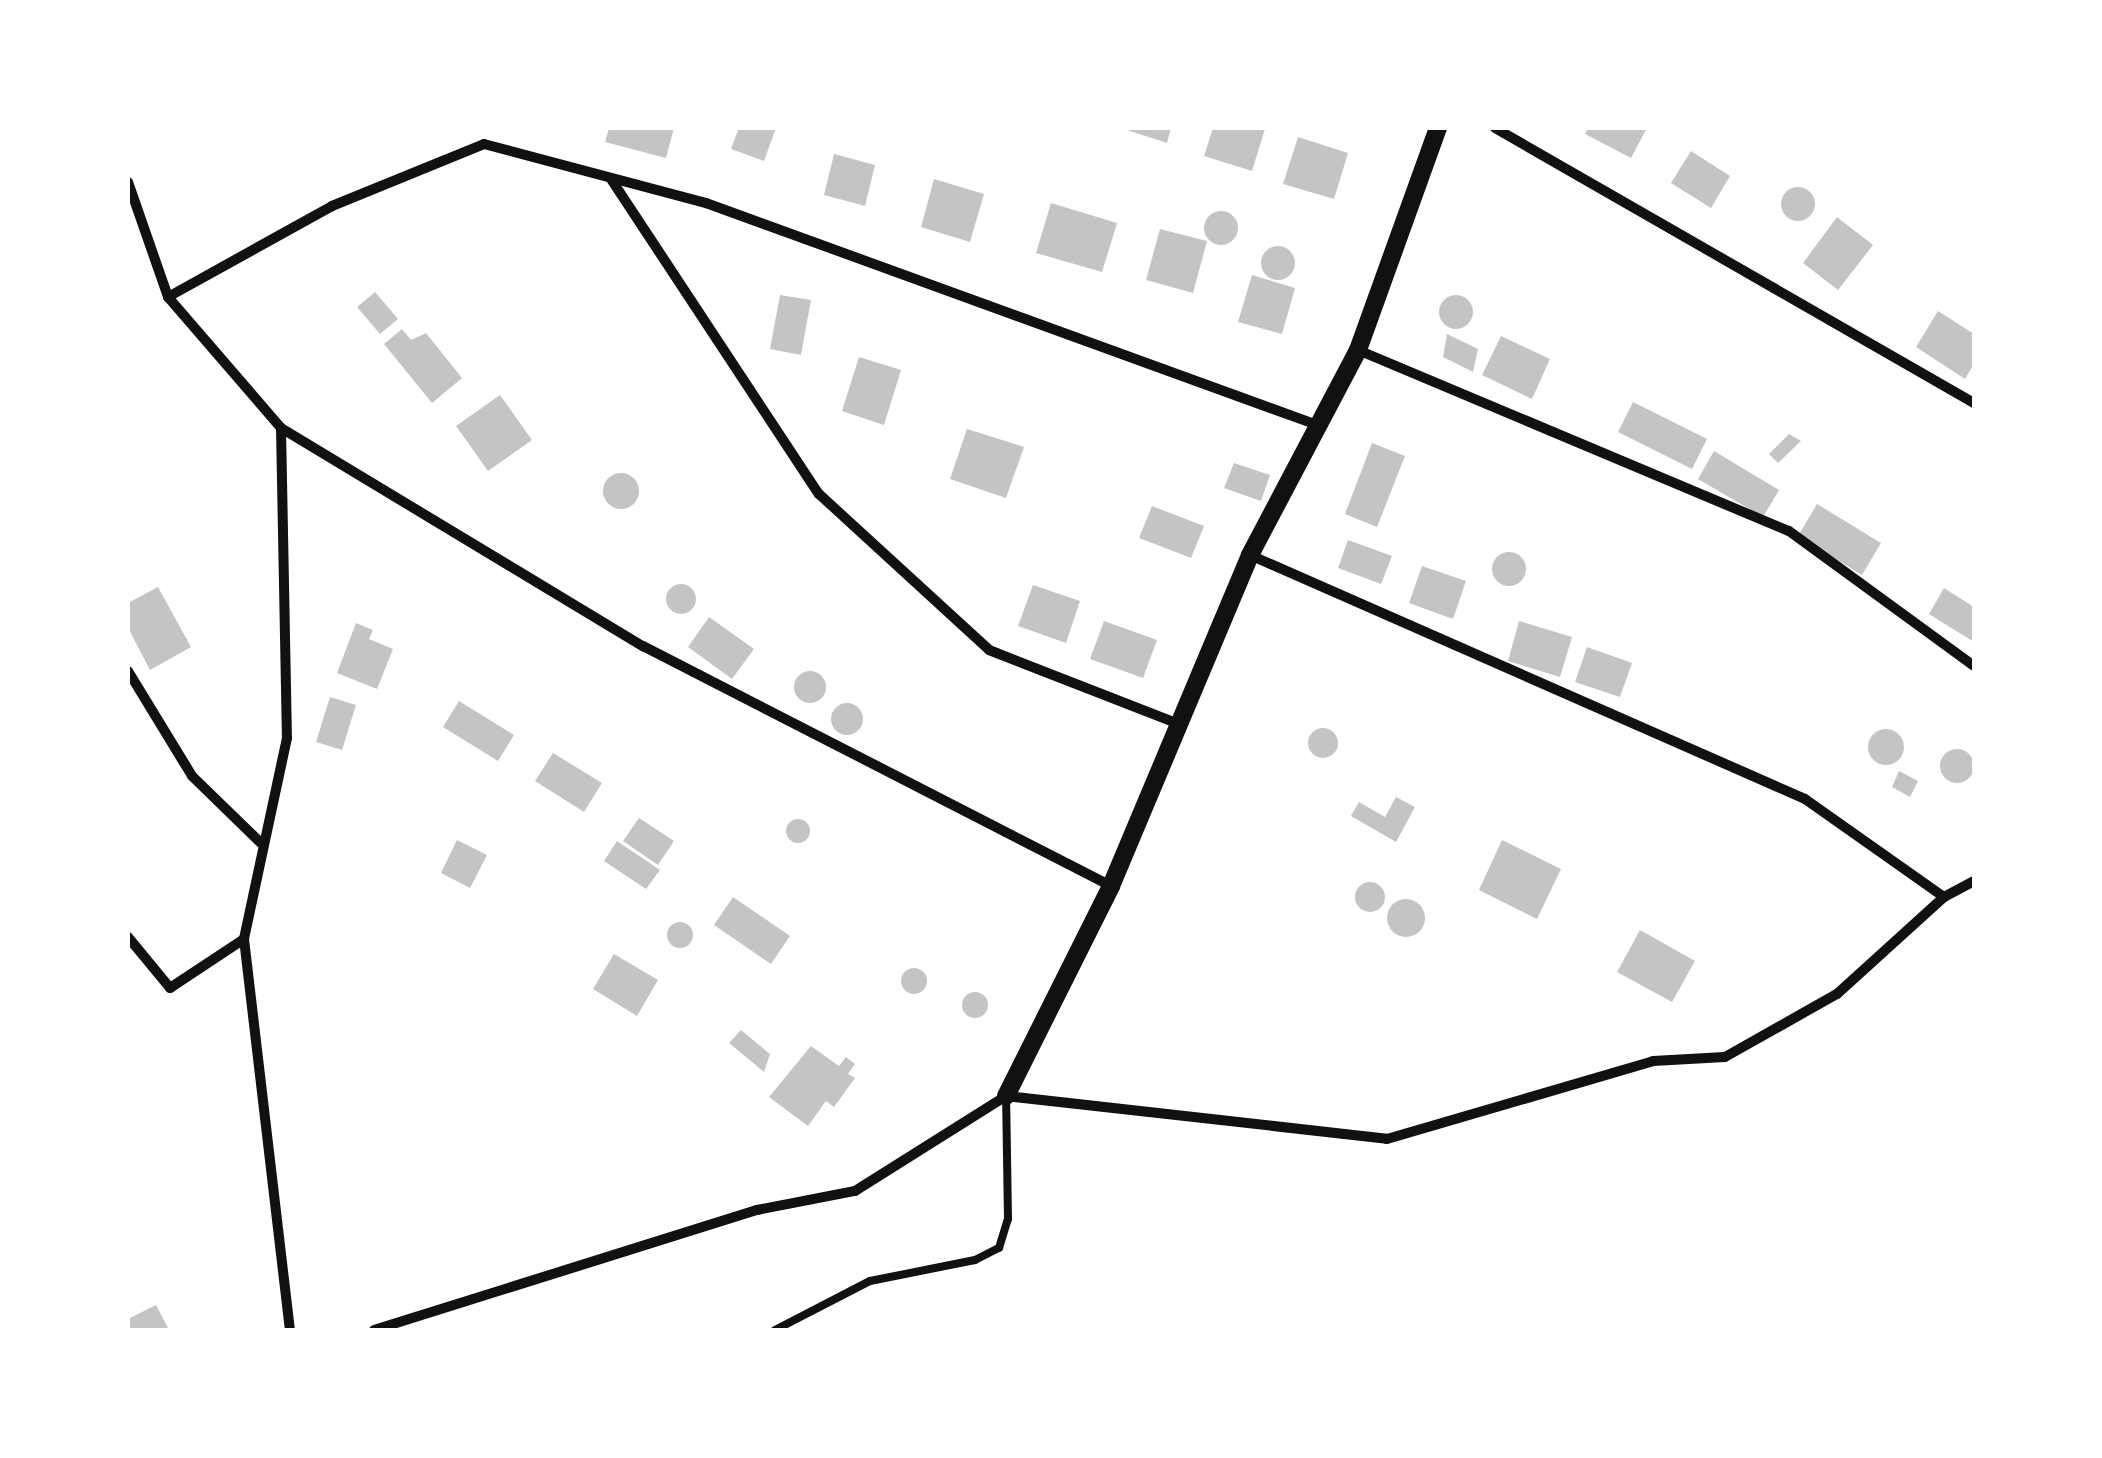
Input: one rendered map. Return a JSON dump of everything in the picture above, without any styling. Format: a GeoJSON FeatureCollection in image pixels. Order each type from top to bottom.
{"type":"FeatureCollection","features":[{"type":"Feature","properties":{"kind":"street"},"geometry":{"type":"LineString","coordinates":[[374,1330],[757,1210],[854,1192],[1006,1096],[1110,886],[1250,556],[1358,350],[1438,128]]}},
{"type":"Feature","properties":{"kind":"street"},"geometry":{"type":"LineString","coordinates":[[1494,128],[1974,403]]}},
{"type":"Feature","properties":{"kind":"street"},"geometry":{"type":"LineString","coordinates":[[168,297],[332,206],[484,144],[706,203],[1320,426]]}},
{"type":"Feature","properties":{"kind":"street"},"geometry":{"type":"LineString","coordinates":[[610,178],[819,494],[989,650],[1178,724]]}},
{"type":"Feature","properties":{"kind":"street"},"geometry":{"type":"LineString","coordinates":[[128,182],[168,297],[282,428],[643,646],[1110,886]]}},
{"type":"Feature","properties":{"kind":"street"},"geometry":{"type":"LineString","coordinates":[[1358,350],[1789,531],[1974,666]]}},
{"type":"Feature","properties":{"kind":"street"},"geometry":{"type":"LineString","coordinates":[[282,428],[287,738],[261,843],[244,938],[290,1330]]}},
{"type":"Feature","properties":{"kind":"street"},"geometry":{"type":"LineString","coordinates":[[1250,556],[1805,799],[1944,897]]}},
{"type":"Feature","properties":{"kind":"street"},"geometry":{"type":"LineString","coordinates":[[128,671],[192,776],[261,843]]}},
{"type":"Feature","properties":{"kind":"street"},"geometry":{"type":"LineString","coordinates":[[1006,1096],[1387,1139],[1653,1061],[1725,1058],[1837,994],[1944,897],[1974,880]]}},
{"type":"Feature","properties":{"kind":"street"},"geometry":{"type":"LineString","coordinates":[[128,937],[170,988],[244,938]]}},
{"type":"Feature","properties":{"kind":"lane"},"geometry":{"type":"LineString","coordinates":[[775,1330],[870,1281],[975,1260],[999,1248],[1008,1219],[1006,1096]]}},
{"type":"Feature","properties":{"kind":"building"},"geometry":{"type":"Polygon","coordinates":[[[609,128],[674,128],[666,158],[605,142],[609,128]]]}},
{"type":"Feature","properties":{"kind":"building"},"geometry":{"type":"Polygon","coordinates":[[[739,128],[776,128],[764,161],[731,149],[739,128]]]}},
{"type":"Feature","properties":{"kind":"building"},"geometry":{"type":"Polygon","coordinates":[[[1121,128],[1171,128],[1167,143],[1121,128]]]}},
{"type":"Feature","properties":{"kind":"building"},"geometry":{"type":"Polygon","coordinates":[[[1213,128],[1265,129],[1252,171],[1204,156],[1213,128]]]}},
{"type":"Feature","properties":{"kind":"building"},"geometry":{"type":"Polygon","coordinates":[[[1588,128],[1647,128],[1631,158],[1585,134],[1588,128]]]}},
{"type":"Feature","properties":{"kind":"building"},"geometry":{"type":"Polygon","coordinates":[[[1298,137],[1348,153],[1334,199],[1283,184],[1298,137]]]}},
{"type":"Feature","properties":{"kind":"building"},"geometry":{"type":"Polygon","coordinates":[[[1691,151],[1730,176],[1711,208],[1671,183],[1691,151]]]}},
{"type":"Feature","properties":{"kind":"building"},"geometry":{"type":"Polygon","coordinates":[[[834,154],[875,165],[865,206],[824,195],[834,154]]]}},
{"type":"Feature","properties":{"kind":"building"},"geometry":{"type":"Polygon","coordinates":[[[934,179],[984,194],[970,242],[921,227],[934,179]]]}},
{"type":"Feature","properties":{"kind":"building"},"geometry":{"type":"Polygon","coordinates":[[[1798,187],[1810,192],[1815,204],[1810,216],[1798,221],[1786,216],[1781,204],[1786,192],[1798,187]]]}},
{"type":"Feature","properties":{"kind":"building"},"geometry":{"type":"Polygon","coordinates":[[[1051,203],[1117,223],[1102,272],[1036,253],[1051,203]]]}},
{"type":"Feature","properties":{"kind":"building"},"geometry":{"type":"Polygon","coordinates":[[[1221,211],[1233,216],[1238,228],[1233,240],[1221,245],[1209,240],[1204,228],[1209,216],[1221,211]]]}},
{"type":"Feature","properties":{"kind":"building"},"geometry":{"type":"Polygon","coordinates":[[[1837,217],[1873,245],[1838,290],[1803,263],[1837,217]]]}},
{"type":"Feature","properties":{"kind":"building"},"geometry":{"type":"Polygon","coordinates":[[[1160,229],[1207,241],[1193,293],[1146,280],[1160,229]]]}},
{"type":"Feature","properties":{"kind":"building"},"geometry":{"type":"Polygon","coordinates":[[[1278,246],[1290,251],[1295,263],[1290,275],[1278,280],[1266,275],[1261,263],[1266,251],[1278,246]]]}},
{"type":"Feature","properties":{"kind":"building"},"geometry":{"type":"Polygon","coordinates":[[[1252,275],[1295,288],[1282,334],[1238,322],[1252,275]]]}},
{"type":"Feature","properties":{"kind":"building"},"geometry":{"type":"Polygon","coordinates":[[[375,292],[398,319],[380,334],[357,307],[375,292]]]}},
{"type":"Feature","properties":{"kind":"building"},"geometry":{"type":"Polygon","coordinates":[[[780,295],[811,300],[801,355],[770,349],[780,295]]]}},
{"type":"Feature","properties":{"kind":"building"},"geometry":{"type":"Polygon","coordinates":[[[1456,295],[1468,300],[1473,312],[1468,324],[1456,329],[1444,324],[1439,312],[1444,300],[1456,295]]]}},
{"type":"Feature","properties":{"kind":"building"},"geometry":{"type":"Polygon","coordinates":[[[1938,311],[1974,334],[1974,364],[1965,379],[1916,347],[1938,311]]]}},
{"type":"Feature","properties":{"kind":"building"},"geometry":{"type":"Polygon","coordinates":[[[402,329],[411,340],[426,333],[462,378],[432,403],[384,344],[402,329]]]}},
{"type":"Feature","properties":{"kind":"building"},"geometry":{"type":"Polygon","coordinates":[[[1447,334],[1478,349],[1473,372],[1443,357],[1447,334]]]}},
{"type":"Feature","properties":{"kind":"building"},"geometry":{"type":"Polygon","coordinates":[[[1501,336],[1550,359],[1532,399],[1482,375],[1501,336]]]}},
{"type":"Feature","properties":{"kind":"building"},"geometry":{"type":"Polygon","coordinates":[[[859,357],[901,370],[884,425],[842,411],[859,357]]]}},
{"type":"Feature","properties":{"kind":"building"},"geometry":{"type":"Polygon","coordinates":[[[500,395],[532,440],[488,471],[456,426],[500,395]]]}},
{"type":"Feature","properties":{"kind":"building"},"geometry":{"type":"Polygon","coordinates":[[[1633,402],[1707,439],[1692,469],[1618,432],[1633,402]]]}},
{"type":"Feature","properties":{"kind":"building"},"geometry":{"type":"Polygon","coordinates":[[[967,429],[1024,447],[1006,498],[950,479],[967,429]]]}},
{"type":"Feature","properties":{"kind":"building"},"geometry":{"type":"Polygon","coordinates":[[[1789,434],[1801,441],[1778,463],[1769,454],[1789,434]]]}},
{"type":"Feature","properties":{"kind":"building"},"geometry":{"type":"Polygon","coordinates":[[[1372,443],[1405,456],[1377,527],[1345,514],[1372,443]]]}},
{"type":"Feature","properties":{"kind":"building"},"geometry":{"type":"Polygon","coordinates":[[[1714,451],[1779,490],[1763,517],[1698,479],[1714,451]]]}},
{"type":"Feature","properties":{"kind":"building"},"geometry":{"type":"Polygon","coordinates":[[[1234,463],[1270,475],[1261,501],[1224,488],[1234,463]]]}},
{"type":"Feature","properties":{"kind":"building"},"geometry":{"type":"Polygon","coordinates":[[[621,473],[634,478],[639,491],[634,504],[621,509],[608,504],[603,491],[608,478],[621,473]]]}},
{"type":"Feature","properties":{"kind":"building"},"geometry":{"type":"Polygon","coordinates":[[[1817,504],[1881,543],[1862,575],[1798,536],[1817,504]]]}},
{"type":"Feature","properties":{"kind":"building"},"geometry":{"type":"Polygon","coordinates":[[[1152,506],[1204,526],[1191,558],[1139,538],[1152,506]]]}},
{"type":"Feature","properties":{"kind":"building"},"geometry":{"type":"Polygon","coordinates":[[[1348,540],[1392,556],[1381,584],[1338,568],[1348,540]]]}},
{"type":"Feature","properties":{"kind":"building"},"geometry":{"type":"Polygon","coordinates":[[[1509,552],[1521,557],[1526,569],[1521,581],[1509,586],[1497,581],[1492,569],[1497,557],[1509,552]]]}},
{"type":"Feature","properties":{"kind":"building"},"geometry":{"type":"Polygon","coordinates":[[[1422,566],[1466,581],[1453,619],[1409,603],[1422,566]]]}},
{"type":"Feature","properties":{"kind":"building"},"geometry":{"type":"Polygon","coordinates":[[[681,584],[692,588],[696,599],[692,610],[681,614],[670,610],[666,599],[670,588],[681,584]]]}},
{"type":"Feature","properties":{"kind":"building"},"geometry":{"type":"Polygon","coordinates":[[[1033,585],[1080,601],[1066,643],[1018,626],[1033,585]]]}},
{"type":"Feature","properties":{"kind":"building"},"geometry":{"type":"Polygon","coordinates":[[[158,587],[191,647],[150,670],[128,628],[128,603],[158,587]]]}},
{"type":"Feature","properties":{"kind":"building"},"geometry":{"type":"Polygon","coordinates":[[[1944,588],[1974,607],[1974,642],[1929,614],[1944,588]]]}},
{"type":"Feature","properties":{"kind":"building"},"geometry":{"type":"Polygon","coordinates":[[[709,617],[754,649],[732,679],[688,647],[709,617]]]}},
{"type":"Feature","properties":{"kind":"building"},"geometry":{"type":"Polygon","coordinates":[[[1104,621],[1157,640],[1143,678],[1090,659],[1104,621]]]}},
{"type":"Feature","properties":{"kind":"building"},"geometry":{"type":"Polygon","coordinates":[[[1519,621],[1572,637],[1560,677],[1508,661],[1519,621]]]}},
{"type":"Feature","properties":{"kind":"building"},"geometry":{"type":"Polygon","coordinates":[[[356,623],[373,630],[369,639],[393,649],[377,689],[337,673],[356,623]]]}},
{"type":"Feature","properties":{"kind":"building"},"geometry":{"type":"Polygon","coordinates":[[[1587,647],[1632,663],[1620,697],[1575,682],[1587,647]]]}},
{"type":"Feature","properties":{"kind":"building"},"geometry":{"type":"Polygon","coordinates":[[[810,671],[821,676],[826,687],[821,698],[810,703],[799,698],[794,687],[799,676],[810,671]]]}},
{"type":"Feature","properties":{"kind":"building"},"geometry":{"type":"Polygon","coordinates":[[[330,697],[356,705],[342,750],[316,742],[330,697]]]}},
{"type":"Feature","properties":{"kind":"building"},"geometry":{"type":"Polygon","coordinates":[[[459,701],[514,735],[498,761],[443,727],[459,701]]]}},
{"type":"Feature","properties":{"kind":"building"},"geometry":{"type":"Polygon","coordinates":[[[847,703],[859,707],[863,719],[859,731],[847,735],[835,731],[831,719],[835,707],[847,703]]]}},
{"type":"Feature","properties":{"kind":"building"},"geometry":{"type":"Polygon","coordinates":[[[1323,728],[1334,732],[1338,743],[1334,754],[1323,758],[1312,754],[1308,743],[1312,732],[1323,728]]]}},
{"type":"Feature","properties":{"kind":"building"},"geometry":{"type":"Polygon","coordinates":[[[1886,729],[1898,735],[1904,747],[1898,759],[1886,765],[1874,759],[1868,747],[1874,735],[1886,729]]]}},
{"type":"Feature","properties":{"kind":"building"},"geometry":{"type":"Polygon","coordinates":[[[1957,749],[1969,754],[1974,766],[1969,778],[1957,783],[1945,778],[1940,766],[1945,754],[1957,749]]]}},
{"type":"Feature","properties":{"kind":"building"},"geometry":{"type":"Polygon","coordinates":[[[553,753],[602,783],[584,812],[535,781],[553,753]]]}},
{"type":"Feature","properties":{"kind":"building"},"geometry":{"type":"Polygon","coordinates":[[[1899,771],[1918,781],[1910,797],[1892,787],[1899,771]]]}},
{"type":"Feature","properties":{"kind":"building"},"geometry":{"type":"Polygon","coordinates":[[[1396,797],[1415,807],[1396,842],[1351,816],[1359,802],[1385,817],[1396,797]]]}},
{"type":"Feature","properties":{"kind":"building"},"geometry":{"type":"Polygon","coordinates":[[[639,818],[674,841],[658,865],[623,841],[639,818]]]}},
{"type":"Feature","properties":{"kind":"building"},"geometry":{"type":"Polygon","coordinates":[[[798,819],[807,822],[807,840],[798,843],[789,840],[786,831],[789,822],[798,819]]]}},
{"type":"Feature","properties":{"kind":"building"},"geometry":{"type":"Polygon","coordinates":[[[457,840],[487,855],[470,888],[441,873],[457,840]]]}},
{"type":"Feature","properties":{"kind":"building"},"geometry":{"type":"Polygon","coordinates":[[[1502,840],[1561,869],[1537,919],[1479,890],[1502,840]]]}},
{"type":"Feature","properties":{"kind":"building"},"geometry":{"type":"Polygon","coordinates":[[[617,841],[660,870],[646,889],[604,861],[617,841]]]}},
{"type":"Feature","properties":{"kind":"building"},"geometry":{"type":"Polygon","coordinates":[[[1370,882],[1381,886],[1385,897],[1381,908],[1370,912],[1359,908],[1355,897],[1359,886],[1370,882]]]}},
{"type":"Feature","properties":{"kind":"building"},"geometry":{"type":"Polygon","coordinates":[[[733,897],[790,936],[771,964],[714,925],[733,897]]]}},
{"type":"Feature","properties":{"kind":"building"},"geometry":{"type":"Polygon","coordinates":[[[1406,899],[1419,905],[1425,918],[1419,931],[1406,937],[1393,931],[1387,918],[1393,905],[1406,899]]]}},
{"type":"Feature","properties":{"kind":"building"},"geometry":{"type":"Polygon","coordinates":[[[680,922],[689,926],[693,935],[689,944],[680,948],[671,944],[667,935],[671,926],[680,922]]]}},
{"type":"Feature","properties":{"kind":"building"},"geometry":{"type":"Polygon","coordinates":[[[1640,930],[1695,961],[1672,1002],[1617,972],[1640,930]]]}},
{"type":"Feature","properties":{"kind":"building"},"geometry":{"type":"Polygon","coordinates":[[[614,954],[658,980],[637,1016],[593,989],[614,954]]]}},
{"type":"Feature","properties":{"kind":"building"},"geometry":{"type":"Polygon","coordinates":[[[914,968],[923,972],[927,981],[923,990],[914,994],[905,990],[901,981],[905,972],[914,968]]]}},
{"type":"Feature","properties":{"kind":"building"},"geometry":{"type":"Polygon","coordinates":[[[975,992],[984,996],[988,1005],[984,1014],[975,1018],[966,1014],[962,1005],[966,996],[975,992]]]}},
{"type":"Feature","properties":{"kind":"building"},"geometry":{"type":"Polygon","coordinates":[[[741,1030],[770,1054],[764,1072],[729,1043],[741,1030]]]}},
{"type":"Feature","properties":{"kind":"building"},"geometry":{"type":"Polygon","coordinates":[[[811,1046],[839,1066],[846,1057],[855,1064],[848,1074],[855,1078],[834,1107],[826,1101],[808,1126],[769,1097],[811,1046]]]}},
{"type":"Feature","properties":{"kind":"building"},"geometry":{"type":"Polygon","coordinates":[[[156,1305],[169,1330],[128,1330],[128,1319],[156,1305]]]}}]}
